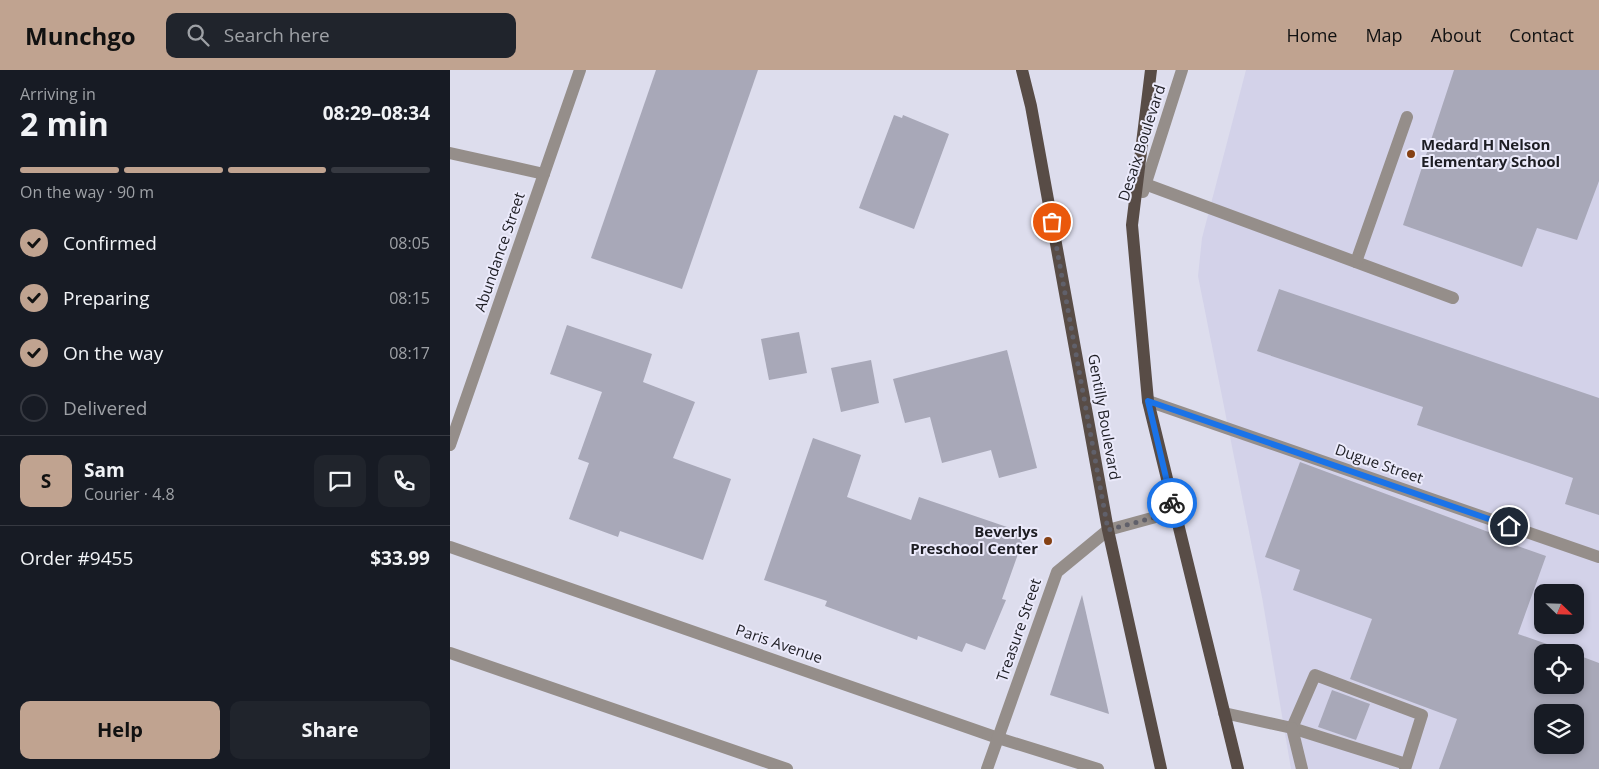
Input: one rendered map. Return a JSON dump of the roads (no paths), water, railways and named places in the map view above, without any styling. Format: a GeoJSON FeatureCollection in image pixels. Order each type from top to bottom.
{"type":"FeatureCollection","features":[{"type":"Feature","properties":{"kind":"main road","name":"Gentilly Boulevard"},"geometry":{"type":"LineString","coordinates":[[1022,70],[1031,106],[1108,530],[1161,769]]}},
{"type":"Feature","properties":{"kind":"main road"},"geometry":{"type":"LineString","coordinates":[[1152,70],[1132,225],[1148,401],[1238,769]]}},
{"type":"Feature","properties":{"kind":"street","name":"Abundance Street"},"geometry":{"type":"LineString","coordinates":[[450,445],[580,70]]}},
{"type":"Feature","properties":{"kind":"street","name":"Desaix Boulevard"},"geometry":{"type":"LineString","coordinates":[[1132,225],[1182,70]]}},
{"type":"Feature","properties":{"kind":"street"},"geometry":{"type":"LineString","coordinates":[[1356,262],[1407,117]]}},
{"type":"Feature","properties":{"kind":"street"},"geometry":{"type":"LineString","coordinates":[[450,154],[544,174]]}},
{"type":"Feature","properties":{"kind":"street"},"geometry":{"type":"LineString","coordinates":[[1145,184],[1453,298]]}},
{"type":"Feature","properties":{"kind":"street","name":"Dugue Street"},"geometry":{"type":"LineString","coordinates":[[1148,401],[1599,556]]}},
{"type":"Feature","properties":{"kind":"street","name":"Treasure Street"},"geometry":{"type":"LineString","coordinates":[[987,769],[1056,572],[1108,530],[1174,512]]}},
{"type":"Feature","properties":{"kind":"street","name":"Paris Avenue"},"geometry":{"type":"LineString","coordinates":[[450,547],[998,738],[1098,769]]}},
{"type":"Feature","properties":{"kind":"street"},"geometry":{"type":"LineString","coordinates":[[450,653],[787,769]]}},
{"type":"Feature","properties":{"kind":"street"},"geometry":{"type":"LineString","coordinates":[[1224,714],[1292,728],[1405,767],[1422,715],[1315,675],[1292,728],[1302,769]]}},
{"type":"Feature","properties":{"kind":"place","name":"Medard H Nelson Elementary School"},"geometry":{"type":"Point","coordinates":[1411,154]}},
{"type":"Feature","properties":{"kind":"place","name":"Beverlys Preschool Center"},"geometry":{"type":"Point","coordinates":[1048,541]}}]}
